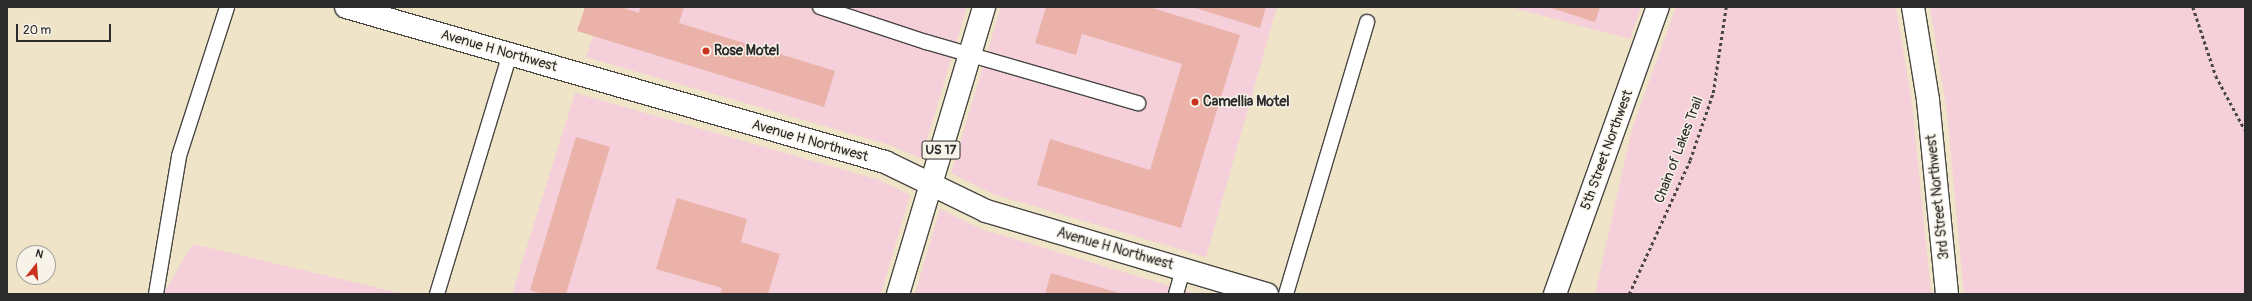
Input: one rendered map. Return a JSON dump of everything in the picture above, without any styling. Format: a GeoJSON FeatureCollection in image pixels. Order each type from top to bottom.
{"type":"FeatureCollection","features":[{"type":"Feature","properties":{"kind":"main road","name":"Avenue H Northwest"},"geometry":{"type":"LineString","coordinates":[[346,7],[885,162],[986,211],[1183,269],[1240,290],[1267,294]]}},
{"type":"Feature","properties":{"kind":"main road","name":"US 17"},"geometry":{"type":"LineString","coordinates":[[898,294],[984,7]]}},
{"type":"Feature","properties":{"kind":"main road","name":"5th Street Northwest"},"geometry":{"type":"LineString","coordinates":[[1555,294],[1658,7]]}},
{"type":"Feature","properties":{"kind":"main road","name":"3rd Street Northwest"},"geometry":{"type":"LineString","coordinates":[[1913,7],[1928,100],[1948,294]]}},
{"type":"Feature","properties":{"kind":"lane"},"geometry":{"type":"LineString","coordinates":[[156,294],[179,156],[227,7]]}},
{"type":"Feature","properties":{"kind":"lane"},"geometry":{"type":"LineString","coordinates":[[820,7],[926,42],[1138,103]]}},
{"type":"Feature","properties":{"kind":"lane"},"geometry":{"type":"LineString","coordinates":[[1286,294],[1367,22]]}},
{"type":"Feature","properties":{"kind":"lane"},"geometry":{"type":"LineString","coordinates":[[437,294],[510,54]]}},
{"type":"Feature","properties":{"kind":"lane"},"geometry":{"type":"LineString","coordinates":[[1176,294],[1183,269]]}},
{"type":"Feature","properties":{"kind":"path","name":"Chain of Lakes Trail"},"geometry":{"type":"LineString","coordinates":[[1629,294],[1690,160],[1713,93],[1726,7]]}},
{"type":"Feature","properties":{"kind":"path"},"geometry":{"type":"LineString","coordinates":[[2193,7],[2216,76],[2245,130]]}},
{"type":"Feature","properties":{"kind":"shaded area"},"geometry":{"type":"Polygon","coordinates":[[[602,7],[967,7],[921,159],[890,145],[586,57],[602,7]]]}},
{"type":"Feature","properties":{"kind":"shaded area"},"geometry":{"type":"Polygon","coordinates":[[[1001,7],[1277,7],[1206,257],[993,194],[951,173],[1001,7]]]}},
{"type":"Feature","properties":{"kind":"shaded area"},"geometry":{"type":"Polygon","coordinates":[[[1510,7],[1641,7],[1630,39],[1510,7]]]}},
{"type":"Feature","properties":{"kind":"shaded area"},"geometry":{"type":"Polygon","coordinates":[[[1676,7],[1896,7],[1912,104],[1931,294],[1595,294],[1632,129],[1676,7]]]}},
{"type":"Feature","properties":{"kind":"shaded area"},"geometry":{"type":"Polygon","coordinates":[[[1930,7],[2245,7],[2245,294],[1964,294],[1947,113],[1930,7]]]}},
{"type":"Feature","properties":{"kind":"shaded area"},"geometry":{"type":"Polygon","coordinates":[[[575,93],[879,180],[910,195],[881,294],[512,294],[575,93]]]}},
{"type":"Feature","properties":{"kind":"shaded area"},"geometry":{"type":"Polygon","coordinates":[[[940,209],[981,229],[1196,294],[915,294],[940,209]]]}},
{"type":"Feature","properties":{"kind":"shaded area"},"geometry":{"type":"Polygon","coordinates":[[[193,244],[404,294],[163,294],[193,244]]]}},
{"type":"Feature","properties":{"kind":"building","name":"Rose Motel"},"geometry":{"type":"Polygon","coordinates":[[[585,7],[621,7],[639,13],[640,7],[684,7],[679,23],[835,71],[824,107],[577,31],[585,7]]]}},
{"type":"Feature","properties":{"kind":"building","name":"Camellia Motel"},"geometry":{"type":"Polygon","coordinates":[[[1046,7],[1149,7],[1240,35],[1181,228],[1037,185],[1050,139],[1150,170],[1182,64],[1082,34],[1076,55],[1035,43],[1046,7]]]}},
{"type":"Feature","properties":{"kind":"building"},"geometry":{"type":"Polygon","coordinates":[[[1192,7],[1266,7],[1260,28],[1192,7]]]}},
{"type":"Feature","properties":{"kind":"building"},"geometry":{"type":"Polygon","coordinates":[[[1548,7],[1600,7],[1595,22],[1548,7]]]}},
{"type":"Feature","properties":{"kind":"building"},"geometry":{"type":"Polygon","coordinates":[[[576,137],[610,147],[566,294],[542,294],[530,290],[576,137]]]}},
{"type":"Feature","properties":{"kind":"building"},"geometry":{"type":"Polygon","coordinates":[[[677,198],[747,219],[741,242],[780,254],[768,294],[720,294],[722,288],[656,269],[677,198]]]}},
{"type":"Feature","properties":{"kind":"building"},"geometry":{"type":"Polygon","coordinates":[[[1051,273],[1119,293],[1119,294],[1045,294],[1051,273]]]}},
{"type":"Feature","properties":{"kind":"place","name":"Rose Motel"},"geometry":{"type":"Point","coordinates":[706,51]}},
{"type":"Feature","properties":{"kind":"place","name":"Camellia Motel"},"geometry":{"type":"Point","coordinates":[1195,102]}}]}
